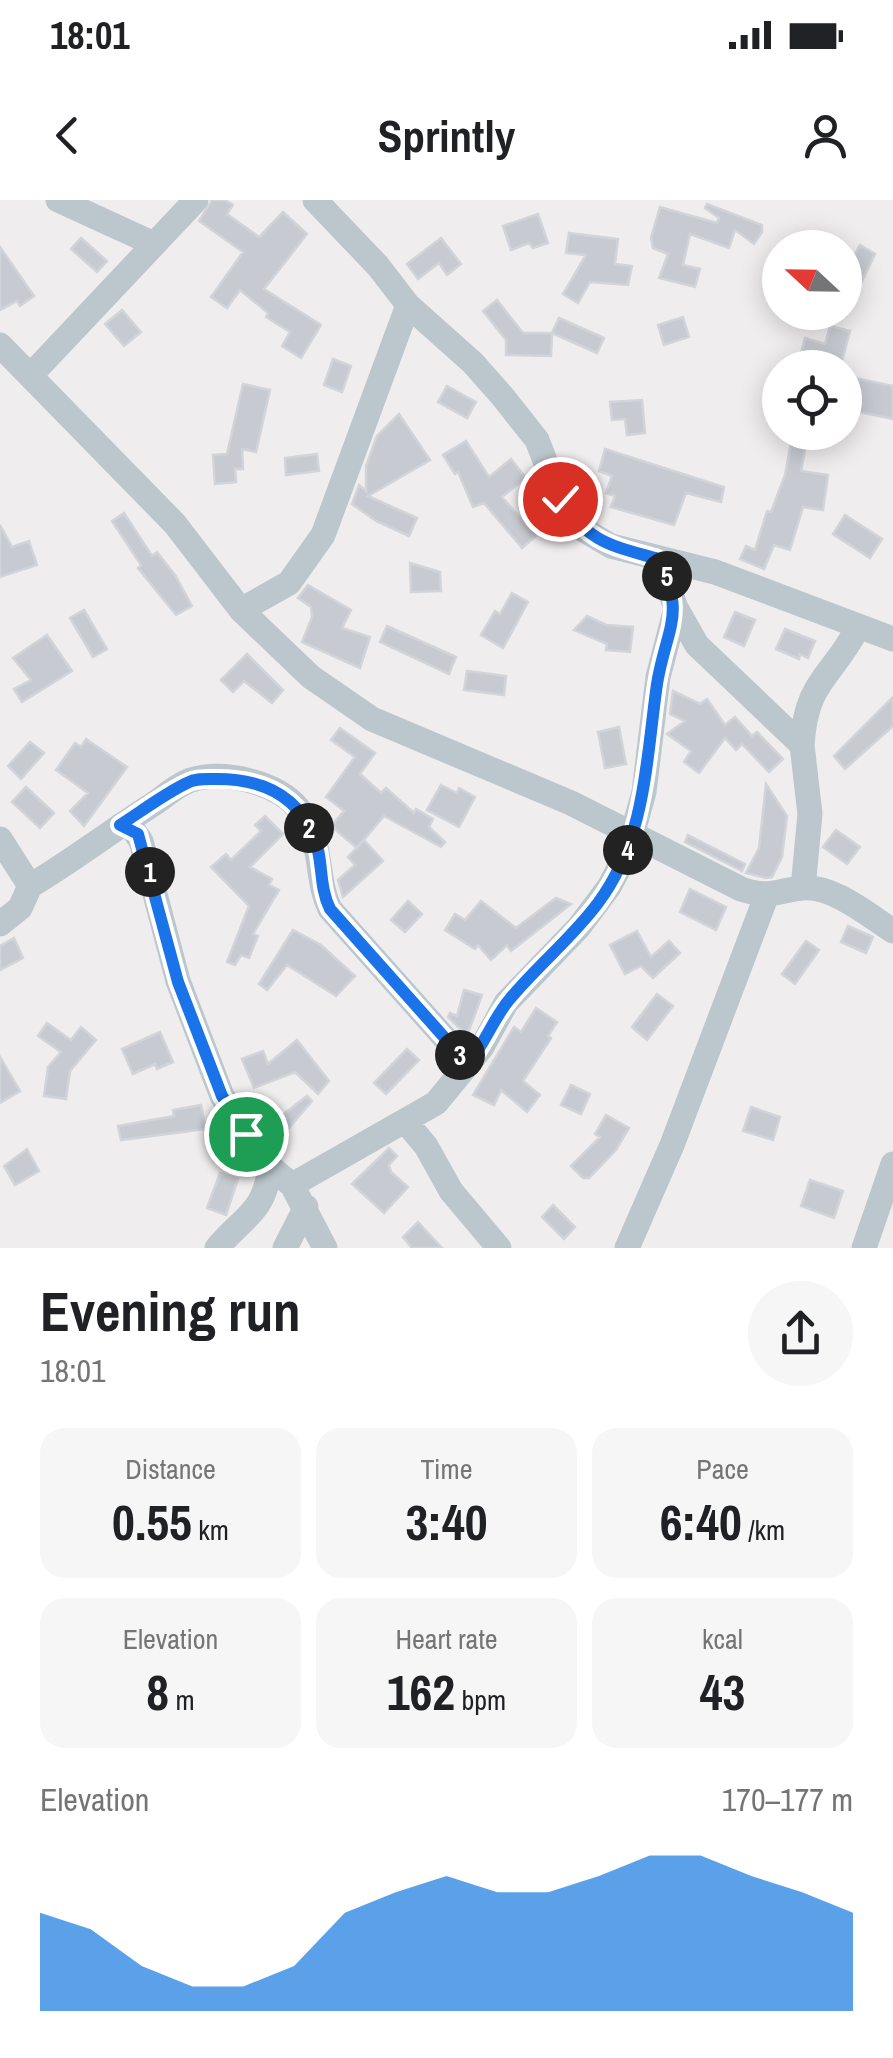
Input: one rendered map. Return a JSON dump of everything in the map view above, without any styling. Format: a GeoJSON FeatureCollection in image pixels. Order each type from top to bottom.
{"type":"FeatureCollection","features":[{"type":"Feature","properties":{"kind":"street"},"geometry":{"type":"LineString","coordinates":[[58,200],[152,243]]}},
{"type":"Feature","properties":{"kind":"street"},"geometry":{"type":"LineString","coordinates":[[30,376],[196,200]]}},
{"type":"Feature","properties":{"kind":"street"},"geometry":{"type":"LineString","coordinates":[[316,200],[378,266],[408,305],[473,363],[537,440],[560,499],[579,528],[611,546],[715,572],[893,639]]}},
{"type":"Feature","properties":{"kind":"street"},"geometry":{"type":"LineString","coordinates":[[241,610],[288,582],[323,535],[408,305]]}},
{"type":"Feature","properties":{"kind":"street"},"geometry":{"type":"LineString","coordinates":[[0,344],[175,524],[241,610],[311,677],[372,719],[570,804],[766,897],[803,888],[828,892],[893,931]]}},
{"type":"Feature","properties":{"kind":"street"},"geometry":{"type":"LineString","coordinates":[[658,559],[676,608],[697,646],[802,745]]}},
{"type":"Feature","properties":{"kind":"street"},"geometry":{"type":"LineString","coordinates":[[285,1248],[299,1196],[436,1103],[482,1047],[506,1003],[596,906],[627,852],[644,792],[658,677],[676,608]]}},
{"type":"Feature","properties":{"kind":"street"},"geometry":{"type":"LineString","coordinates":[[803,888],[810,814],[802,745],[806,710],[812,692],[858,628]]}},
{"type":"Feature","properties":{"kind":"street"},"geometry":{"type":"LineString","coordinates":[[0,924],[20,908],[30,886],[190,780],[245,780],[280,792],[298,808],[312,832],[322,862],[324,897],[330,909],[468,1064]]}},
{"type":"Feature","properties":{"kind":"street"},"geometry":{"type":"LineString","coordinates":[[120,825],[132,828],[141,841],[178,982],[222,1096],[270,1167],[299,1196],[326,1248]]}},
{"type":"Feature","properties":{"kind":"street"},"geometry":{"type":"LineString","coordinates":[[0,840],[30,886]]}},
{"type":"Feature","properties":{"kind":"street"},"geometry":{"type":"LineString","coordinates":[[627,1248],[677,1132],[766,897]]}},
{"type":"Feature","properties":{"kind":"street"},"geometry":{"type":"LineString","coordinates":[[405,1121],[426,1146],[451,1191],[499,1248]]}},
{"type":"Feature","properties":{"kind":"street"},"geometry":{"type":"LineString","coordinates":[[864,1248],[893,1164]]}},
{"type":"Feature","properties":{"kind":"street"},"geometry":{"type":"LineString","coordinates":[[218,1248],[256,1210],[264,1197],[270,1167]]}},
{"type":"Feature","properties":{"kind":"building"},"geometry":{"type":"Polygon","coordinates":[[[212,200],[225,200],[233,205],[227,214],[259,237],[283,212],[307,234],[264,289],[321,325],[301,358],[282,346],[290,332],[266,317],[268,313],[240,290],[227,308],[211,297],[243,252],[199,221],[212,200]]]}},
{"type":"Feature","properties":{"kind":"building"},"geometry":{"type":"Polygon","coordinates":[[[707,204],[762,225],[762,232],[754,244],[735,230],[729,248],[690,234],[683,265],[700,269],[695,287],[659,278],[668,254],[653,248],[651,238],[660,207],[717,223],[719,218],[705,208],[707,204]]]}},
{"type":"Feature","properties":{"kind":"building"},"geometry":{"type":"Polygon","coordinates":[[[538,214],[548,243],[533,248],[529,243],[511,250],[503,226],[538,214]]]}},
{"type":"Feature","properties":{"kind":"building"},"geometry":{"type":"Polygon","coordinates":[[[569,233],[618,239],[615,264],[632,266],[628,285],[590,282],[578,303],[563,294],[586,255],[566,253],[569,233]]]}},
{"type":"Feature","properties":{"kind":"building"},"geometry":{"type":"Polygon","coordinates":[[[81,238],[107,261],[97,272],[71,249],[81,238]]]}},
{"type":"Feature","properties":{"kind":"building"},"geometry":{"type":"Polygon","coordinates":[[[441,238],[461,264],[447,275],[439,263],[418,279],[407,264],[441,238]]]}},
{"type":"Feature","properties":{"kind":"building"},"geometry":{"type":"Polygon","coordinates":[[[862,246],[875,254],[862,281],[862,246]]]}},
{"type":"Feature","properties":{"kind":"building"},"geometry":{"type":"Polygon","coordinates":[[[0,247],[34,296],[20,306],[17,301],[0,310],[0,247]]]}},
{"type":"Feature","properties":{"kind":"building"},"geometry":{"type":"Polygon","coordinates":[[[497,300],[523,333],[552,333],[551,356],[506,355],[506,340],[483,311],[497,300]]]}},
{"type":"Feature","properties":{"kind":"building"},"geometry":{"type":"Polygon","coordinates":[[[122,310],[141,332],[124,346],[105,324],[122,310]]]}},
{"type":"Feature","properties":{"kind":"building"},"geometry":{"type":"Polygon","coordinates":[[[683,317],[689,337],[664,345],[658,325],[683,317]]]}},
{"type":"Feature","properties":{"kind":"building"},"geometry":{"type":"Polygon","coordinates":[[[559,318],[604,338],[597,353],[552,333],[559,318]]]}},
{"type":"Feature","properties":{"kind":"building"},"geometry":{"type":"Polygon","coordinates":[[[829,330],[850,331],[845,350],[802,350],[805,338],[825,344],[829,330]]]}},
{"type":"Feature","properties":{"kind":"building"},"geometry":{"type":"Polygon","coordinates":[[[333,359],[351,366],[342,392],[324,385],[333,359]]]}},
{"type":"Feature","properties":{"kind":"building"},"geometry":{"type":"Polygon","coordinates":[[[862,380],[893,386],[893,419],[862,413],[862,380]]]}},
{"type":"Feature","properties":{"kind":"building"},"geometry":{"type":"Polygon","coordinates":[[[243,384],[270,390],[256,452],[242,449],[243,469],[235,469],[236,482],[215,484],[213,455],[227,454],[243,384]]]}},
{"type":"Feature","properties":{"kind":"building"},"geometry":{"type":"Polygon","coordinates":[[[447,386],[476,402],[467,418],[438,402],[447,386]]]}},
{"type":"Feature","properties":{"kind":"building"},"geometry":{"type":"Polygon","coordinates":[[[642,400],[645,433],[627,435],[625,419],[612,420],[610,402],[642,400]]]}},
{"type":"Feature","properties":{"kind":"building"},"geometry":{"type":"Polygon","coordinates":[[[399,414],[430,460],[368,496],[417,518],[409,536],[376,521],[352,504],[359,485],[366,491],[366,466],[377,436],[399,414]]]}},
{"type":"Feature","properties":{"kind":"building"},"geometry":{"type":"Polygon","coordinates":[[[466,441],[489,477],[511,459],[526,478],[502,497],[536,536],[522,548],[484,503],[473,507],[458,472],[455,474],[443,455],[466,441]]]}},
{"type":"Feature","properties":{"kind":"building"},"geometry":{"type":"Polygon","coordinates":[[[605,449],[724,487],[721,502],[686,493],[674,525],[611,507],[615,496],[606,493],[612,476],[599,471],[605,449]]]}},
{"type":"Feature","properties":{"kind":"building"},"geometry":{"type":"Polygon","coordinates":[[[790,450],[805,450],[801,471],[828,475],[823,510],[803,507],[790,550],[774,545],[764,569],[740,559],[746,546],[755,550],[767,511],[771,512],[790,450]]]}},
{"type":"Feature","properties":{"kind":"building"},"geometry":{"type":"Polygon","coordinates":[[[317,454],[319,471],[286,475],[285,458],[317,454]]]}},
{"type":"Feature","properties":{"kind":"building"},"geometry":{"type":"Polygon","coordinates":[[[124,513],[152,556],[157,552],[175,575],[192,606],[176,615],[138,568],[141,565],[112,521],[124,513]]]}},
{"type":"Feature","properties":{"kind":"building"},"geometry":{"type":"Polygon","coordinates":[[[845,515],[882,539],[870,558],[833,534],[845,515]]]}},
{"type":"Feature","properties":{"kind":"building"},"geometry":{"type":"Polygon","coordinates":[[[0,525],[12,547],[29,541],[37,565],[0,577],[0,525]]]}},
{"type":"Feature","properties":{"kind":"building"},"geometry":{"type":"Polygon","coordinates":[[[410,563],[440,572],[441,591],[411,592],[410,563]]]}},
{"type":"Feature","properties":{"kind":"building"},"geometry":{"type":"Polygon","coordinates":[[[308,585],[351,610],[342,628],[370,637],[360,668],[302,642],[312,617],[311,607],[298,598],[308,585]]]}},
{"type":"Feature","properties":{"kind":"building"},"geometry":{"type":"Polygon","coordinates":[[[512,593],[528,602],[503,648],[481,635],[512,593]]]}},
{"type":"Feature","properties":{"kind":"building"},"geometry":{"type":"Polygon","coordinates":[[[84,610],[107,649],[93,657],[70,618],[84,610]]]}},
{"type":"Feature","properties":{"kind":"building"},"geometry":{"type":"Polygon","coordinates":[[[735,612],[755,620],[744,646],[724,637],[735,612]]]}},
{"type":"Feature","properties":{"kind":"building"},"geometry":{"type":"Polygon","coordinates":[[[587,616],[606,625],[633,627],[630,652],[606,650],[607,644],[574,630],[587,616]]]}},
{"type":"Feature","properties":{"kind":"building"},"geometry":{"type":"Polygon","coordinates":[[[387,626],[456,657],[449,674],[380,642],[387,626]]]}},
{"type":"Feature","properties":{"kind":"building"},"geometry":{"type":"Polygon","coordinates":[[[785,629],[815,641],[808,658],[800,654],[799,659],[776,649],[785,629]]]}},
{"type":"Feature","properties":{"kind":"building"},"geometry":{"type":"Polygon","coordinates":[[[47,635],[72,671],[22,702],[14,689],[31,680],[13,658],[47,635]]]}},
{"type":"Feature","properties":{"kind":"building"},"geometry":{"type":"Polygon","coordinates":[[[247,654],[283,690],[272,703],[244,681],[233,692],[221,680],[247,654]]]}},
{"type":"Feature","properties":{"kind":"building"},"geometry":{"type":"Polygon","coordinates":[[[467,671],[506,676],[504,695],[464,690],[467,671]]]}},
{"type":"Feature","properties":{"kind":"building"},"geometry":{"type":"Polygon","coordinates":[[[673,691],[700,704],[707,699],[725,725],[735,717],[752,736],[757,732],[783,759],[769,772],[742,744],[736,750],[725,738],[699,773],[684,762],[691,751],[667,734],[685,721],[670,714],[673,691]]]}},
{"type":"Feature","properties":{"kind":"building"},"geometry":{"type":"Polygon","coordinates":[[[893,697],[893,726],[845,769],[834,756],[893,697]]]}},
{"type":"Feature","properties":{"kind":"building"},"geometry":{"type":"Polygon","coordinates":[[[619,727],[626,764],[605,768],[598,732],[619,727]]]}},
{"type":"Feature","properties":{"kind":"building"},"geometry":{"type":"Polygon","coordinates":[[[340,728],[375,753],[360,774],[381,793],[386,788],[414,813],[416,809],[433,819],[429,827],[445,842],[441,847],[384,816],[357,848],[331,826],[344,811],[326,797],[355,757],[331,740],[340,728]]]}},
{"type":"Feature","properties":{"kind":"building"},"geometry":{"type":"Polygon","coordinates":[[[86,739],[127,767],[84,826],[70,811],[88,793],[56,770],[75,743],[81,747],[86,739]]]}},
{"type":"Feature","properties":{"kind":"building"},"geometry":{"type":"Polygon","coordinates":[[[30,742],[44,753],[21,779],[8,766],[30,742]]]}},
{"type":"Feature","properties":{"kind":"building"},"geometry":{"type":"Polygon","coordinates":[[[766,784],[787,816],[782,857],[772,877],[766,878],[746,873],[759,848],[766,784]]]}},
{"type":"Feature","properties":{"kind":"building"},"geometry":{"type":"Polygon","coordinates":[[[441,785],[457,793],[459,788],[475,797],[459,827],[427,810],[441,785]]]}},
{"type":"Feature","properties":{"kind":"building"},"geometry":{"type":"Polygon","coordinates":[[[26,787],[54,813],[40,828],[12,802],[26,787]]]}},
{"type":"Feature","properties":{"kind":"building"},"geometry":{"type":"Polygon","coordinates":[[[265,816],[283,834],[250,867],[272,879],[269,885],[279,890],[253,934],[258,936],[249,958],[241,955],[235,965],[227,962],[249,906],[211,867],[226,854],[231,860],[261,831],[255,825],[265,816]]]}},
{"type":"Feature","properties":{"kind":"building"},"geometry":{"type":"Polygon","coordinates":[[[836,830],[860,847],[847,864],[823,847],[836,830]]]}},
{"type":"Feature","properties":{"kind":"building"},"geometry":{"type":"Polygon","coordinates":[[[688,835],[745,864],[742,871],[685,842],[688,835]]]}},
{"type":"Feature","properties":{"kind":"building"},"geometry":{"type":"Polygon","coordinates":[[[364,840],[383,861],[343,897],[338,880],[355,865],[348,857],[364,840]]]}},
{"type":"Feature","properties":{"kind":"building"},"geometry":{"type":"Polygon","coordinates":[[[690,889],[726,907],[716,930],[680,912],[690,889]]]}},
{"type":"Feature","properties":{"kind":"building"},"geometry":{"type":"Polygon","coordinates":[[[556,898],[571,904],[511,951],[507,945],[491,960],[478,945],[475,949],[445,930],[455,914],[465,920],[481,901],[516,928],[556,898]]]}},
{"type":"Feature","properties":{"kind":"building"},"geometry":{"type":"Polygon","coordinates":[[[408,901],[422,914],[405,932],[391,920],[408,901]]]}},
{"type":"Feature","properties":{"kind":"building"},"geometry":{"type":"Polygon","coordinates":[[[848,926],[873,937],[866,953],[841,942],[848,926]]]}},
{"type":"Feature","properties":{"kind":"building"},"geometry":{"type":"Polygon","coordinates":[[[293,930],[321,945],[355,976],[336,996],[287,965],[267,990],[259,984],[293,930]]]}},
{"type":"Feature","properties":{"kind":"building"},"geometry":{"type":"Polygon","coordinates":[[[637,931],[651,957],[669,941],[680,953],[653,978],[641,966],[625,974],[610,945],[637,931]]]}},
{"type":"Feature","properties":{"kind":"building"},"geometry":{"type":"Polygon","coordinates":[[[14,938],[23,958],[0,970],[0,946],[14,938]]]}},
{"type":"Feature","properties":{"kind":"building"},"geometry":{"type":"Polygon","coordinates":[[[806,941],[819,950],[795,984],[782,974],[806,941]]]}},
{"type":"Feature","properties":{"kind":"building"},"geometry":{"type":"Polygon","coordinates":[[[464,990],[482,995],[467,1036],[448,1017],[450,1013],[457,1016],[464,990]]]}},
{"type":"Feature","properties":{"kind":"building"},"geometry":{"type":"Polygon","coordinates":[[[657,994],[673,1006],[647,1040],[632,1027],[657,994]]]}},
{"type":"Feature","properties":{"kind":"building"},"geometry":{"type":"Polygon","coordinates":[[[536,1008],[557,1022],[523,1081],[540,1095],[527,1112],[501,1090],[494,1105],[473,1095],[514,1027],[521,1032],[536,1008]]]}},
{"type":"Feature","properties":{"kind":"building"},"geometry":{"type":"Polygon","coordinates":[[[47,1023],[71,1040],[81,1027],[96,1040],[70,1071],[66,1099],[44,1096],[48,1067],[61,1052],[38,1036],[47,1023]]]}},
{"type":"Feature","properties":{"kind":"building"},"geometry":{"type":"Polygon","coordinates":[[[160,1032],[173,1062],[157,1069],[155,1064],[133,1074],[122,1049],[160,1032]]]}},
{"type":"Feature","properties":{"kind":"building"},"geometry":{"type":"Polygon","coordinates":[[[297,1040],[329,1081],[318,1094],[295,1072],[254,1088],[242,1059],[263,1051],[268,1064],[297,1040]]]}},
{"type":"Feature","properties":{"kind":"building"},"geometry":{"type":"Polygon","coordinates":[[[407,1049],[419,1060],[386,1094],[374,1083],[407,1049]]]}},
{"type":"Feature","properties":{"kind":"building"},"geometry":{"type":"Polygon","coordinates":[[[0,1057],[20,1091],[0,1103],[0,1057]]]}},
{"type":"Feature","properties":{"kind":"building"},"geometry":{"type":"Polygon","coordinates":[[[571,1085],[590,1094],[581,1114],[561,1105],[571,1085]]]}},
{"type":"Feature","properties":{"kind":"building"},"geometry":{"type":"Polygon","coordinates":[[[307,1096],[312,1101],[282,1136],[272,1123],[307,1096]]]}},
{"type":"Feature","properties":{"kind":"building"},"geometry":{"type":"Polygon","coordinates":[[[201,1105],[206,1129],[121,1140],[118,1126],[174,1116],[173,1110],[201,1105]]]}},
{"type":"Feature","properties":{"kind":"building"},"geometry":{"type":"Polygon","coordinates":[[[751,1107],[780,1117],[773,1140],[743,1131],[751,1107]]]}},
{"type":"Feature","properties":{"kind":"building"},"geometry":{"type":"Polygon","coordinates":[[[606,1115],[629,1128],[616,1150],[589,1178],[583,1178],[571,1166],[600,1137],[595,1134],[606,1115]]]}},
{"type":"Feature","properties":{"kind":"building"},"geometry":{"type":"Polygon","coordinates":[[[389,1148],[397,1156],[389,1165],[391,1172],[408,1187],[384,1213],[352,1184],[389,1148]]]}},
{"type":"Feature","properties":{"kind":"building"},"geometry":{"type":"Polygon","coordinates":[[[27,1149],[39,1171],[15,1185],[4,1166],[27,1149]]]}},
{"type":"Feature","properties":{"kind":"building"},"geometry":{"type":"Polygon","coordinates":[[[220,1173],[238,1179],[226,1215],[207,1208],[220,1173]]]}},
{"type":"Feature","properties":{"kind":"building"},"geometry":{"type":"Polygon","coordinates":[[[810,1180],[843,1191],[834,1218],[801,1206],[810,1180]]]}},
{"type":"Feature","properties":{"kind":"building"},"geometry":{"type":"Polygon","coordinates":[[[553,1205],[575,1227],[564,1239],[542,1217],[553,1205]]]}},
{"type":"Feature","properties":{"kind":"building"},"geometry":{"type":"Polygon","coordinates":[[[418,1222],[442,1248],[412,1248],[403,1237],[418,1222]]]}},
{"type":"Feature","properties":{"kind":"route"},"geometry":{"type":"LineString","coordinates":[[246,1134],[222,1096],[178,982],[138,834],[120,825],[190,780],[245,780],[280,792],[298,808],[312,832],[322,862],[324,897],[330,909],[370,959],[468,1064],[506,1003],[596,906],[627,852],[644,792],[658,677],[676,608],[658,559],[611,546],[579,528],[560,499]]}}]}
